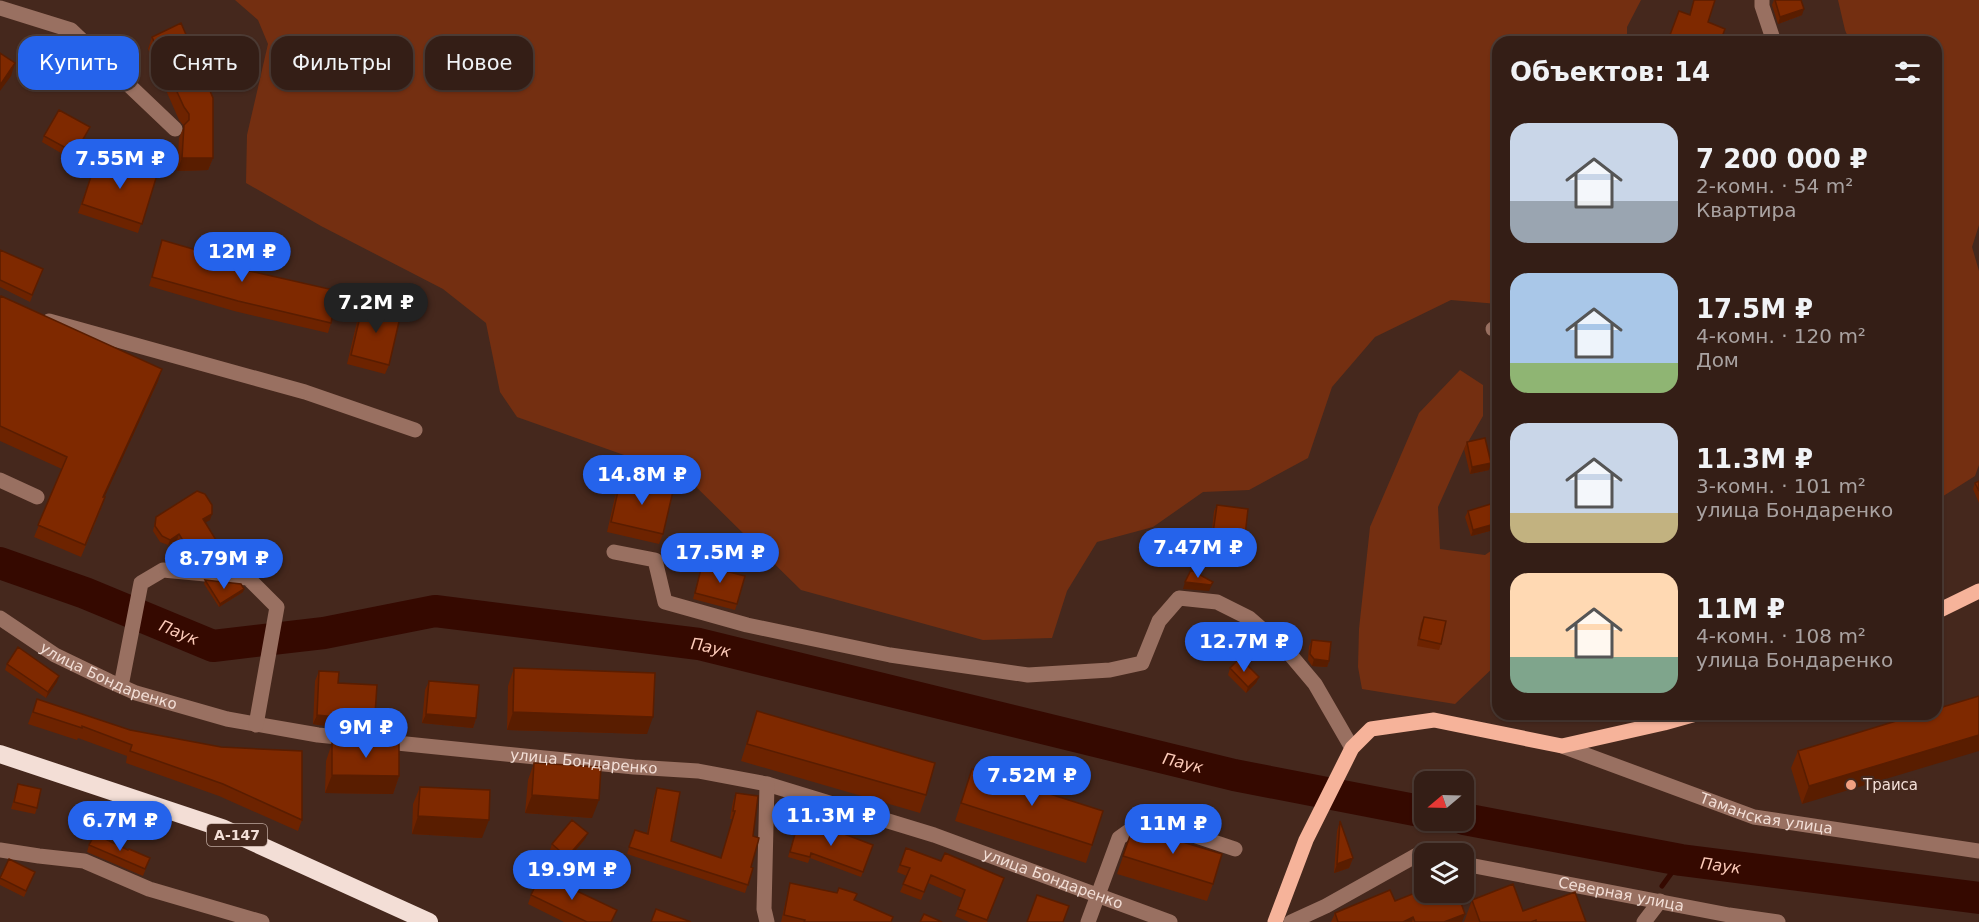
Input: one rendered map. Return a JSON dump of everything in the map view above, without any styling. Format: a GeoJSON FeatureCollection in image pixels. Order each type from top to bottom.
{"type":"FeatureCollection","features":[{"type":"Feature","properties":{"kind":"highway","name":"А-147"},"geometry":{"type":"LineString","coordinates":[[0,754],[222,828],[429,922]]}},
{"type":"Feature","properties":{"kind":"main road"},"geometry":{"type":"LineString","coordinates":[[1942,609],[1979,591]]}},
{"type":"Feature","properties":{"kind":"main road"},"geometry":{"type":"LineString","coordinates":[[1275,922],[1306,840],[1352,748],[1371,729],[1434,720],[1563,746],[1675,720]]}},
{"type":"Feature","properties":{"kind":"street"},"geometry":{"type":"LineString","coordinates":[[1762,0],[1772,36]]}},
{"type":"Feature","properties":{"kind":"street"},"geometry":{"type":"LineString","coordinates":[[0,8],[71,30],[175,129]]}},
{"type":"Feature","properties":{"kind":"street"},"geometry":{"type":"LineString","coordinates":[[31,313],[51,322],[305,392],[415,430]]}},
{"type":"Feature","properties":{"kind":"street"},"geometry":{"type":"LineString","coordinates":[[0,480],[37,497]]}},
{"type":"Feature","properties":{"kind":"street"},"geometry":{"type":"LineString","coordinates":[[614,552],[655,560],[665,602],[747,625],[890,655],[1028,675],[1110,670],[1142,663],[1159,621],[1179,598],[1217,602],[1249,618],[1288,652],[1314,684],[1352,748]]}},
{"type":"Feature","properties":{"kind":"street"},"geometry":{"type":"LineString","coordinates":[[122,686],[141,583],[163,570],[248,578],[277,607],[256,725]]}},
{"type":"Feature","properties":{"kind":"street","name":"улица Бондаренко"},"geometry":{"type":"LineString","coordinates":[[0,618],[55,655],[136,693],[227,719],[318,735],[633,767],[698,771],[766,784],[934,835],[1170,922]]}},
{"type":"Feature","properties":{"kind":"street","name":"Таманская улица"},"geometry":{"type":"LineString","coordinates":[[1563,746],[1754,817],[1979,851]]}},
{"type":"Feature","properties":{"kind":"street"},"geometry":{"type":"LineString","coordinates":[[766,784],[764,909],[767,922]]}},
{"type":"Feature","properties":{"kind":"street"},"geometry":{"type":"LineString","coordinates":[[1088,922],[1119,838],[1133,828],[1163,825],[1235,849]]}},
{"type":"Feature","properties":{"kind":"street"},"geometry":{"type":"LineString","coordinates":[[0,850],[84,861],[149,889],[262,922]]}},
{"type":"Feature","properties":{"kind":"street"},"geometry":{"type":"LineString","coordinates":[[1291,922],[1326,906],[1414,857]]}},
{"type":"Feature","properties":{"kind":"street","name":"Северная улица"},"geometry":{"type":"LineString","coordinates":[[1474,866],[1778,922]]}},
{"type":"Feature","properties":{"kind":"street"},"geometry":{"type":"LineString","coordinates":[[1644,922],[1660,901]]}},
{"type":"Feature","properties":{"kind":"shaded area"},"geometry":{"type":"Polygon","coordinates":[[[235,0],[1641,0],[1627,27],[1627,36],[1492,36],[1492,303],[1451,300],[1375,337],[1332,387],[1308,458],[1249,490],[1203,492],[1153,527],[1097,542],[1067,591],[1052,638],[983,640],[801,590],[686,477],[517,417],[500,392],[486,323],[443,289],[321,226],[246,183],[247,135],[268,44],[258,20],[235,0]]]}},
{"type":"Feature","properties":{"kind":"shaded area"},"geometry":{"type":"Polygon","coordinates":[[[1838,0],[1979,0],[1979,225],[1972,247],[1979,271],[1979,465],[1975,476],[1942,497],[1942,36],[1848,36],[1838,0]]]}},
{"type":"Feature","properties":{"kind":"shaded area"},"geometry":{"type":"Polygon","coordinates":[[[1460,370],[1483,385],[1483,416],[1464,449],[1438,507],[1440,549],[1485,555],[1492,550],[1492,669],[1455,704],[1362,689],[1358,667],[1359,629],[1370,527],[1419,413],[1460,370]]]}},
{"type":"Feature","properties":{"kind":"building"},"geometry":{"type":"Polygon","coordinates":[[[1694,0],[1715,0],[1708,22],[1725,29],[1722,36],[1670,35],[1679,11],[1690,15],[1694,0]]]}},
{"type":"Feature","properties":{"kind":"building"},"geometry":{"type":"Polygon","coordinates":[[[1775,0],[1801,0],[1804,9],[1780,17],[1775,0]]]}},
{"type":"Feature","properties":{"kind":"building"},"geometry":{"type":"Polygon","coordinates":[[[181,23],[187,36],[154,36],[181,23]]]}},
{"type":"Feature","properties":{"kind":"building"},"geometry":{"type":"Polygon","coordinates":[[[0,53],[15,63],[0,85],[0,53]]]}},
{"type":"Feature","properties":{"kind":"building"},"geometry":{"type":"Polygon","coordinates":[[[176,90],[210,90],[213,98],[213,158],[182,158],[184,125],[189,120],[189,114],[176,90]]]}},
{"type":"Feature","properties":{"kind":"building"},"geometry":{"type":"Polygon","coordinates":[[[59,110],[90,127],[75,153],[44,136],[59,110]]]}},
{"type":"Feature","properties":{"kind":"building"},"geometry":{"type":"Polygon","coordinates":[[[98,155],[157,175],[142,224],[82,204],[98,155]]]}},
{"type":"Feature","properties":{"kind":"building"},"geometry":{"type":"Polygon","coordinates":[[[162,240],[234,261],[232,267],[338,291],[331,323],[238,301],[152,277],[162,240]]]}},
{"type":"Feature","properties":{"kind":"building"},"geometry":{"type":"Polygon","coordinates":[[[0,250],[43,269],[32,295],[0,280],[0,250]]]}},
{"type":"Feature","properties":{"kind":"building"},"geometry":{"type":"Polygon","coordinates":[[[1,296],[162,369],[103,497],[105,497],[85,545],[38,525],[67,457],[0,426],[1,296]]]}},
{"type":"Feature","properties":{"kind":"building"},"geometry":{"type":"Polygon","coordinates":[[[363,304],[401,313],[389,365],[351,355],[363,304]]]}},
{"type":"Feature","properties":{"kind":"building"},"geometry":{"type":"Polygon","coordinates":[[[1485,438],[1491,463],[1472,467],[1467,442],[1485,438]]]}},
{"type":"Feature","properties":{"kind":"building"},"geometry":{"type":"Polygon","coordinates":[[[621,478],[673,491],[663,534],[611,522],[621,478]]]}},
{"type":"Feature","properties":{"kind":"building"},"geometry":{"type":"Polygon","coordinates":[[[197,491],[205,494],[212,505],[212,514],[203,519],[229,561],[193,557],[179,534],[170,540],[162,536],[155,526],[156,517],[197,491]]]}},
{"type":"Feature","properties":{"kind":"building"},"geometry":{"type":"Polygon","coordinates":[[[1492,504],[1492,525],[1473,530],[1468,511],[1492,504]]]}},
{"type":"Feature","properties":{"kind":"building"},"geometry":{"type":"Polygon","coordinates":[[[1217,505],[1248,509],[1245,536],[1213,533],[1217,505]]]}},
{"type":"Feature","properties":{"kind":"building"},"geometry":{"type":"Polygon","coordinates":[[[702,565],[745,576],[737,604],[695,593],[702,565]]]}},
{"type":"Feature","properties":{"kind":"building"},"geometry":{"type":"Polygon","coordinates":[[[1191,570],[1213,582],[1211,585],[1185,582],[1191,570]]]}},
{"type":"Feature","properties":{"kind":"building"},"geometry":{"type":"Polygon","coordinates":[[[205,580],[241,584],[244,589],[220,604],[205,580]]]}},
{"type":"Feature","properties":{"kind":"building"},"geometry":{"type":"Polygon","coordinates":[[[1424,617],[1446,621],[1441,644],[1419,639],[1424,617]]]}},
{"type":"Feature","properties":{"kind":"building"},"geometry":{"type":"Polygon","coordinates":[[[1312,640],[1331,642],[1329,661],[1314,659],[1310,654],[1312,640]]]}},
{"type":"Feature","properties":{"kind":"building"},"geometry":{"type":"Polygon","coordinates":[[[18,647],[59,676],[48,692],[7,664],[18,647]]]}},
{"type":"Feature","properties":{"kind":"building"},"geometry":{"type":"Polygon","coordinates":[[[1240,658],[1259,677],[1248,687],[1230,668],[1240,658]]]}},
{"type":"Feature","properties":{"kind":"building"},"geometry":{"type":"Polygon","coordinates":[[[514,668],[655,673],[653,717],[513,712],[514,668]]]}},
{"type":"Feature","properties":{"kind":"building"},"geometry":{"type":"Polygon","coordinates":[[[319,671],[339,672],[338,683],[377,685],[375,714],[337,712],[336,717],[317,715],[319,671]]]}},
{"type":"Feature","properties":{"kind":"building"},"geometry":{"type":"Polygon","coordinates":[[[429,681],[479,685],[476,718],[426,714],[429,681]]]}},
{"type":"Feature","properties":{"kind":"building"},"geometry":{"type":"Polygon","coordinates":[[[1979,696],[1979,735],[1809,786],[1798,751],[1899,720],[1942,720],[1942,707],[1979,696]]]}},
{"type":"Feature","properties":{"kind":"building"},"geometry":{"type":"Polygon","coordinates":[[[37,699],[130,730],[221,747],[302,751],[302,820],[223,784],[130,751],[132,745],[82,726],[82,728],[33,712],[37,699]]]}},
{"type":"Feature","properties":{"kind":"building"},"geometry":{"type":"Polygon","coordinates":[[[757,711],[935,763],[926,795],[747,744],[757,711]]]}},
{"type":"Feature","properties":{"kind":"building"},"geometry":{"type":"Polygon","coordinates":[[[332,743],[399,744],[399,776],[332,775],[332,743]]]}},
{"type":"Feature","properties":{"kind":"building"},"geometry":{"type":"Polygon","coordinates":[[[534,763],[601,767],[599,800],[532,795],[534,763]]]}},
{"type":"Feature","properties":{"kind":"building"},"geometry":{"type":"Polygon","coordinates":[[[972,769],[1103,811],[1092,845],[961,803],[972,769]]]}},
{"type":"Feature","properties":{"kind":"building"},"geometry":{"type":"Polygon","coordinates":[[[18,784],[41,789],[37,808],[14,802],[18,784]]]}},
{"type":"Feature","properties":{"kind":"building"},"geometry":{"type":"Polygon","coordinates":[[[420,787],[490,790],[489,820],[418,816],[420,787]]]}},
{"type":"Feature","properties":{"kind":"building"},"geometry":{"type":"Polygon","coordinates":[[[657,788],[680,792],[671,841],[721,858],[735,811],[733,811],[736,793],[758,796],[753,836],[759,838],[748,885],[629,847],[635,830],[648,834],[657,788]]]}},
{"type":"Feature","properties":{"kind":"building"},"geometry":{"type":"Polygon","coordinates":[[[572,820],[588,833],[567,857],[552,844],[572,820]]]}},
{"type":"Feature","properties":{"kind":"building"},"geometry":{"type":"Polygon","coordinates":[[[1340,821],[1353,858],[1337,864],[1340,821]]]}},
{"type":"Feature","properties":{"kind":"building"},"geometry":{"type":"Polygon","coordinates":[[[798,823],[830,832],[831,829],[873,845],[863,872],[811,853],[810,857],[790,852],[798,823]]]}},
{"type":"Feature","properties":{"kind":"building"},"geometry":{"type":"Polygon","coordinates":[[[1133,827],[1222,854],[1213,884],[1123,856],[1133,827]]]}},
{"type":"Feature","properties":{"kind":"building"},"geometry":{"type":"Polygon","coordinates":[[[95,834],[150,858],[145,869],[89,845],[95,834]]]}},
{"type":"Feature","properties":{"kind":"building"},"geometry":{"type":"Polygon","coordinates":[[[906,848],[941,861],[945,853],[1004,878],[987,920],[958,909],[965,890],[931,875],[924,892],[903,884],[910,868],[900,865],[906,848]]]}},
{"type":"Feature","properties":{"kind":"building"},"geometry":{"type":"Polygon","coordinates":[[[9,859],[35,872],[26,891],[0,878],[9,859]]]}},
{"type":"Feature","properties":{"kind":"building"},"geometry":{"type":"Polygon","coordinates":[[[541,874],[617,910],[611,922],[587,922],[531,895],[541,874]]]}},
{"type":"Feature","properties":{"kind":"building"},"geometry":{"type":"Polygon","coordinates":[[[790,883],[837,893],[839,888],[855,893],[857,894],[854,900],[893,917],[891,922],[804,922],[805,920],[784,915],[790,883]]]}},
{"type":"Feature","properties":{"kind":"building"},"geometry":{"type":"Polygon","coordinates":[[[1513,884],[1523,911],[1575,892],[1586,922],[1536,922],[1536,920],[1531,922],[1480,922],[1473,903],[1474,899],[1513,884]]]}},
{"type":"Feature","properties":{"kind":"building"},"geometry":{"type":"Polygon","coordinates":[[[1390,890],[1395,901],[1414,893],[1414,903],[1461,903],[1465,914],[1444,922],[1415,922],[1413,917],[1403,922],[1338,922],[1335,913],[1390,890]]]}},
{"type":"Feature","properties":{"kind":"building"},"geometry":{"type":"Polygon","coordinates":[[[1037,895],[1069,906],[1063,922],[1027,922],[1037,895]]]}},
{"type":"Feature","properties":{"kind":"building"},"geometry":{"type":"Polygon","coordinates":[[[656,909],[691,922],[651,922],[656,909]]]}},
{"type":"Feature","properties":{"kind":"building"},"geometry":{"type":"Polygon","coordinates":[[[924,914],[942,922],[920,922],[924,914]]]}},
{"type":"Feature","properties":{"kind":"waterway","name":"Паук"},"geometry":{"type":"LineString","coordinates":[[0,563],[85,593],[213,646],[324,633],[435,611],[699,644],[1234,775],[1414,810]]}},
{"type":"Feature","properties":{"kind":"waterway","name":"Паук"},"geometry":{"type":"LineString","coordinates":[[1474,821],[1681,860],[1979,898]]}},
{"type":"Feature","properties":{"kind":"waterway"},"geometry":{"type":"LineString","coordinates":[[1662,886],[1681,860]]}},
{"type":"Feature","properties":{"kind":"place","name":"Траиса"},"geometry":{"type":"Point","coordinates":[1851,785]}}]}
